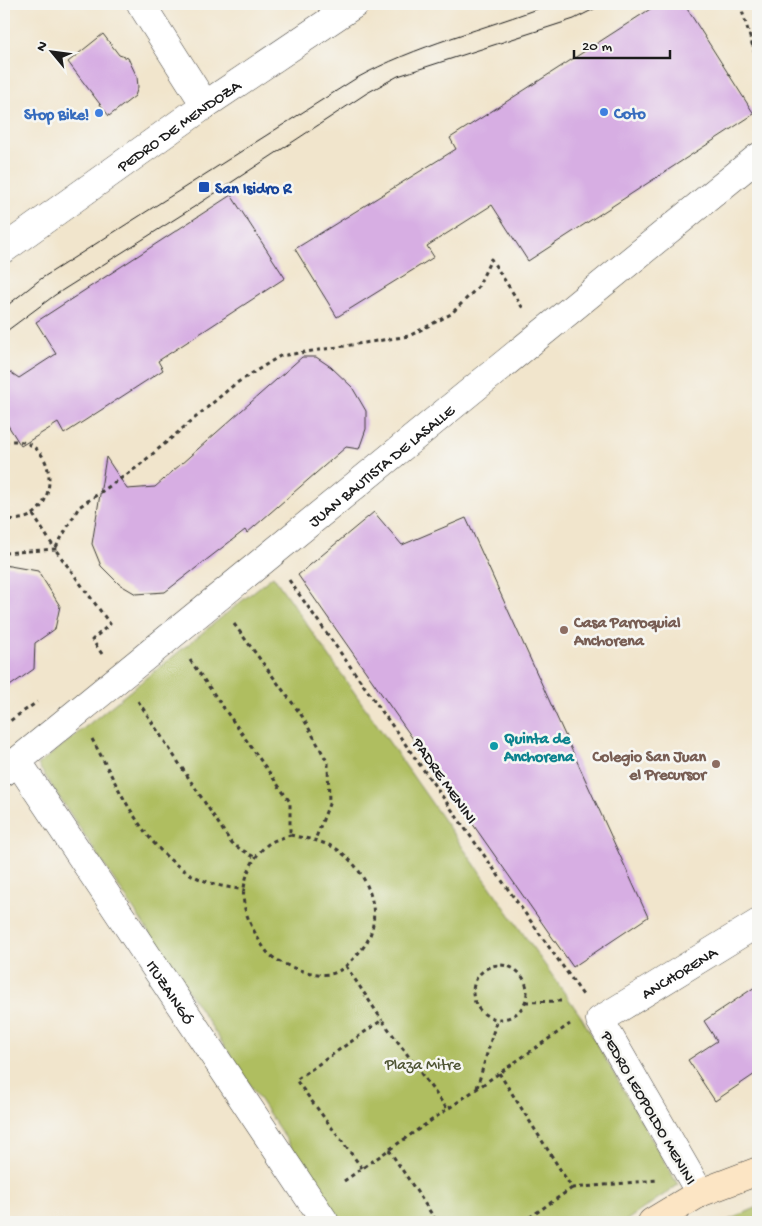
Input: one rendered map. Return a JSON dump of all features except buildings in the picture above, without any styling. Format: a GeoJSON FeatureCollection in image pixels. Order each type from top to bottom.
{"type":"FeatureCollection","features":[{"type":"Feature","properties":{"kind":"main road"},"geometry":{"type":"LineString","coordinates":[[652,1222],[695,1185],[758,1170]]}},
{"type":"Feature","properties":{"kind":"street"},"geometry":{"type":"LineString","coordinates":[[141,4],[205,104]]}},
{"type":"Feature","properties":{"kind":"street","name":"PEDRO DE MENDOZA"},"geometry":{"type":"LineString","coordinates":[[4,249],[205,104],[354,4]]}},
{"type":"Feature","properties":{"kind":"street","name":"JUAN BAUTISTA DE LASALLE"},"geometry":{"type":"LineString","coordinates":[[11,767],[758,157]]}},
{"type":"Feature","properties":{"kind":"street","name":"ITUZAINGÓ"},"geometry":{"type":"LineString","coordinates":[[11,767],[325,1222]]}},
{"type":"Feature","properties":{"kind":"street","name":"ANCHORENA"},"geometry":{"type":"LineString","coordinates":[[600,1020],[758,924]]}},
{"type":"Feature","properties":{"kind":"street","name":"PEDRO LEOPOLDO MENINI"},"geometry":{"type":"LineString","coordinates":[[600,1020],[695,1185]]}},
{"type":"Feature","properties":{"kind":"path"},"geometry":{"type":"LineString","coordinates":[[740,4],[758,64]]}},
{"type":"Feature","properties":{"kind":"path"},"geometry":{"type":"LineString","coordinates":[[55,549],[79,507],[136,468],[235,384],[280,356],[409,336],[451,314],[478,288],[492,258],[526,312]]}},
{"type":"Feature","properties":{"kind":"path"},"geometry":{"type":"LineString","coordinates":[[4,442],[19,442],[32,447],[42,456],[48,467],[51,480],[48,493],[42,505],[22,518],[4,518]]}},
{"type":"Feature","properties":{"kind":"path"},"geometry":{"type":"LineString","coordinates":[[32,513],[55,549],[110,624],[92,640],[104,658]]}},
{"type":"Feature","properties":{"kind":"path"},"geometry":{"type":"LineString","coordinates":[[4,553],[55,549]]}},
{"type":"Feature","properties":{"kind":"path","name":"PADRE MENINI"},"geometry":{"type":"LineString","coordinates":[[272,555],[600,1020]]}},
{"type":"Feature","properties":{"kind":"path"},"geometry":{"type":"LineString","coordinates":[[234,624],[302,716],[328,763],[329,804],[315,840]]}},
{"type":"Feature","properties":{"kind":"path"},"geometry":{"type":"LineString","coordinates":[[189,659],[290,802],[290,835]]}},
{"type":"Feature","properties":{"kind":"path"},"geometry":{"type":"LineString","coordinates":[[4,725],[42,699]]}},
{"type":"Feature","properties":{"kind":"path"},"geometry":{"type":"LineString","coordinates":[[136,699],[232,844],[254,857]]}},
{"type":"Feature","properties":{"kind":"path"},"geometry":{"type":"LineString","coordinates":[[92,740],[142,828],[174,864],[210,883],[245,890]]}},
{"type":"Feature","properties":{"kind":"path"},"geometry":{"type":"LineString","coordinates":[[290,835],[332,846],[348,858],[364,878],[373,901],[374,922],[364,947],[346,966],[330,974],[309,974],[268,953],[254,928],[244,903],[246,877],[254,857],[268,844],[290,835]]}},
{"type":"Feature","properties":{"kind":"path"},"geometry":{"type":"LineString","coordinates":[[499,964],[516,970],[522,976],[526,985],[525,1002],[514,1015],[497,1019],[481,1011],[476,1004],[473,987],[482,971],[499,964]]}},
{"type":"Feature","properties":{"kind":"path"},"geometry":{"type":"LineString","coordinates":[[346,966],[382,1020],[447,1109]]}},
{"type":"Feature","properties":{"kind":"path"},"geometry":{"type":"LineString","coordinates":[[525,1002],[561,1001]]}},
{"type":"Feature","properties":{"kind":"path"},"geometry":{"type":"LineString","coordinates":[[477,1088],[497,1019]]}},
{"type":"Feature","properties":{"kind":"path"},"geometry":{"type":"LineString","coordinates":[[362,1168],[296,1080],[382,1020]]}},
{"type":"Feature","properties":{"kind":"path"},"geometry":{"type":"LineString","coordinates":[[344,1181],[570,1024]]}},
{"type":"Feature","properties":{"kind":"path"},"geometry":{"type":"LineString","coordinates":[[499,1073],[572,1188]]}},
{"type":"Feature","properties":{"kind":"path"},"geometry":{"type":"LineString","coordinates":[[389,1150],[437,1222]]}},
{"type":"Feature","properties":{"kind":"path"},"geometry":{"type":"LineString","coordinates":[[523,1222],[572,1188],[695,1185]]}},
{"type":"Feature","properties":{"kind":"green space","name":"Plaza Mitre"},"geometry":{"type":"Polygon","coordinates":[[[273,576],[582,1018],[678,1185],[624,1222],[341,1222],[38,765],[273,576]]]}},
{"type":"Feature","properties":{"kind":"green space"},"geometry":{"type":"Polygon","coordinates":[[[758,1207],[758,1222],[724,1222],[758,1207]]]}},
{"type":"Feature","properties":{"kind":"tram line"},"geometry":{"type":"LineString","coordinates":[[4,308],[42,278],[355,79],[403,56],[550,4]]}},
{"type":"Feature","properties":{"kind":"tram line"},"geometry":{"type":"LineString","coordinates":[[4,333],[55,295],[194,207],[367,93],[398,76],[574,19],[604,4]]}},
{"type":"Feature","properties":{"kind":"place","name":"Coto"},"geometry":{"type":"Point","coordinates":[604,112]}},
{"type":"Feature","properties":{"kind":"place","name":"Stop Bike!"},"geometry":{"type":"Point","coordinates":[99,113]}},
{"type":"Feature","properties":{"kind":"place","name":"San Isidro R"},"geometry":{"type":"Point","coordinates":[204,187]}},
{"type":"Feature","properties":{"kind":"place","name":"Casa Parroquial Anchorena"},"geometry":{"type":"Point","coordinates":[564,630]}},
{"type":"Feature","properties":{"kind":"place","name":"Quinta de Anchorena"},"geometry":{"type":"Point","coordinates":[494,746]}},
{"type":"Feature","properties":{"kind":"place","name":"Colegio San Juan el Precursor"},"geometry":{"type":"Point","coordinates":[716,764]}}]}
